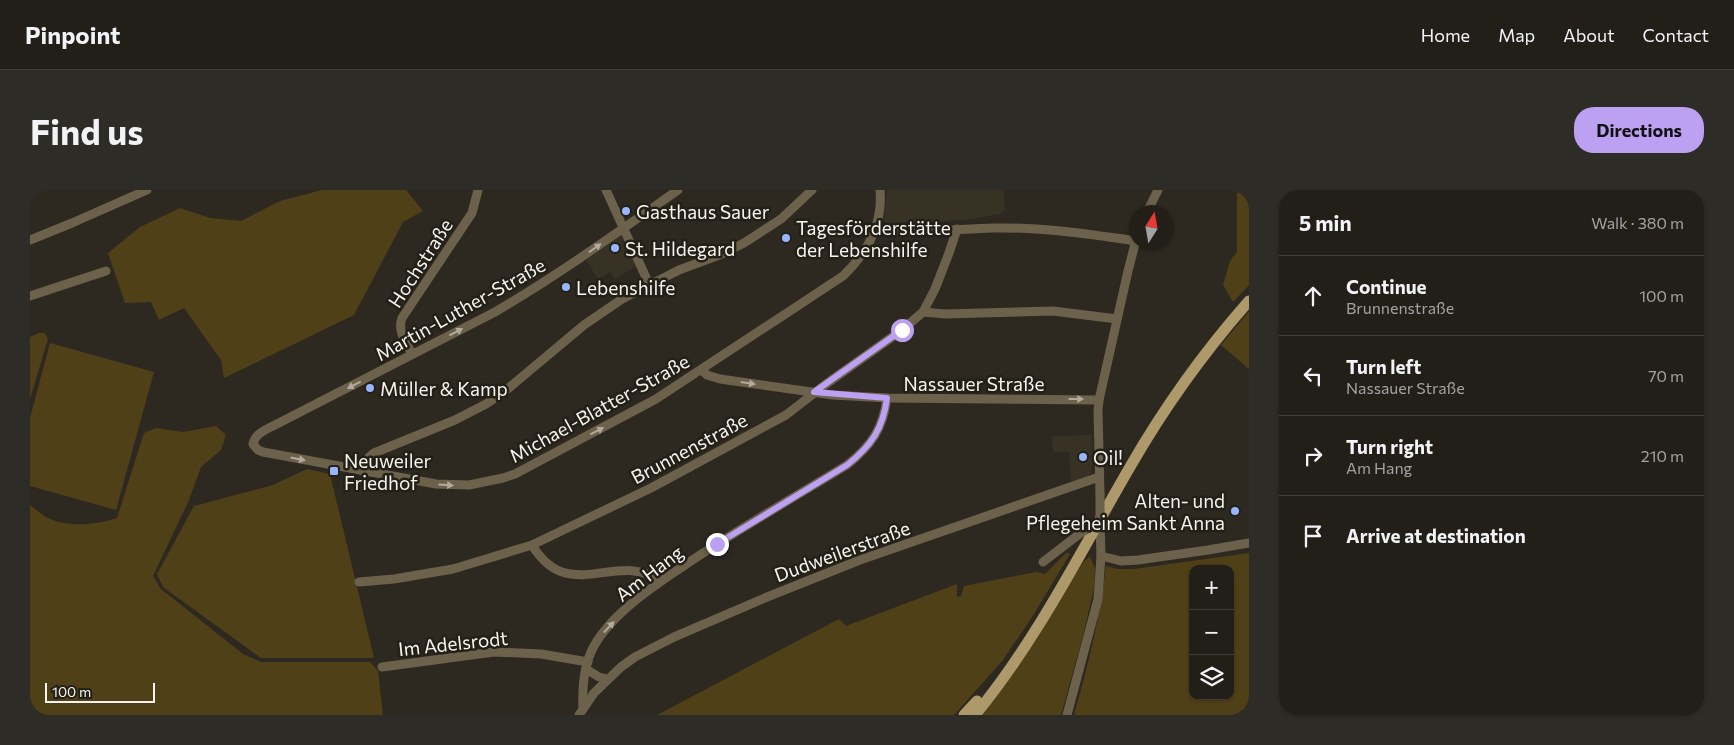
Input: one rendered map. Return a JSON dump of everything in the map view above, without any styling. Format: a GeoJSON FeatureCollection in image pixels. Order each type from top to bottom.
{"type":"FeatureCollection","features":[{"type":"Feature","properties":{"kind":"main road"},"geometry":{"type":"LineString","coordinates":[[975,715],[1058,593],[1139,451],[1172,399],[1199,362],[1249,301]]}},
{"type":"Feature","properties":{"kind":"main road"},"geometry":{"type":"LineString","coordinates":[[964,715],[1021,650]]}},
{"type":"Feature","properties":{"kind":"street"},"geometry":{"type":"LineString","coordinates":[[30,240],[147,190]]}},
{"type":"Feature","properties":{"kind":"street","name":"Hochstraße"},"geometry":{"type":"LineString","coordinates":[[412,354],[401,334],[402,318],[472,213],[478,190]]}},
{"type":"Feature","properties":{"kind":"street"},"geometry":{"type":"LineString","coordinates":[[606,190],[650,284]]}},
{"type":"Feature","properties":{"kind":"street","name":"Martin-Luther-Straße"},"geometry":{"type":"LineString","coordinates":[[253,444],[258,434],[516,300],[558,274],[678,190]]}},
{"type":"Feature","properties":{"kind":"street"},"geometry":{"type":"LineString","coordinates":[[364,471],[374,453],[455,420],[486,404],[504,392],[584,325],[622,299],[650,284],[744,243],[781,219],[812,190]]}},
{"type":"Feature","properties":{"kind":"street","name":"Michael-Blatter-Straße"},"geometry":{"type":"LineString","coordinates":[[253,444],[258,450],[263,452],[448,485],[469,485],[515,474],[631,413],[702,370],[843,276],[865,251],[875,229],[880,212],[880,190]]}},
{"type":"Feature","properties":{"kind":"street"},"geometry":{"type":"LineString","coordinates":[[1150,205],[1158,190]]}},
{"type":"Feature","properties":{"kind":"street"},"geometry":{"type":"LineString","coordinates":[[875,229],[894,231],[995,228],[1050,229],[1129,240]]}},
{"type":"Feature","properties":{"kind":"street","name":"Brunnenstraße"},"geometry":{"type":"LineString","coordinates":[[359,582],[453,569],[532,545],[633,497],[786,415],[814,392],[902,330],[923,312],[936,289],[950,253],[956,230]]}},
{"type":"Feature","properties":{"kind":"street"},"geometry":{"type":"LineString","coordinates":[[1067,715],[1098,599],[1101,556],[1099,400],[1116,319],[1134,250]]}},
{"type":"Feature","properties":{"kind":"street"},"geometry":{"type":"LineString","coordinates":[[30,296],[106,271]]}},
{"type":"Feature","properties":{"kind":"street"},"geometry":{"type":"LineString","coordinates":[[923,312],[945,314],[1053,311],[1116,319]]}},
{"type":"Feature","properties":{"kind":"street","name":"Nassauer Straße"},"geometry":{"type":"LineString","coordinates":[[702,370],[707,375],[720,379],[814,392],[887,398],[1099,400]]}},
{"type":"Feature","properties":{"kind":"street","name":"Am Hang"},"geometry":{"type":"LineString","coordinates":[[581,712],[587,665],[594,646],[605,630],[642,594],[717,544],[847,465],[861,454],[878,430],[887,398]]}},
{"type":"Feature","properties":{"kind":"street","name":"Dudweilerstraße"},"geometry":{"type":"LineString","coordinates":[[581,712],[594,693],[607,679],[635,657],[652,648],[767,597],[860,560],[1099,477]]}},
{"type":"Feature","properties":{"kind":"street"},"geometry":{"type":"LineString","coordinates":[[1043,562],[1082,532],[1100,522]]}},
{"type":"Feature","properties":{"kind":"street"},"geometry":{"type":"LineString","coordinates":[[1101,556],[1121,561],[1138,560],[1249,543]]}},
{"type":"Feature","properties":{"kind":"street"},"geometry":{"type":"LineString","coordinates":[[532,545],[547,565],[558,571],[588,575],[630,570],[641,571],[650,574],[660,582]]}},
{"type":"Feature","properties":{"kind":"street","name":"Im Adelsrodt"},"geometry":{"type":"LineString","coordinates":[[382,667],[494,652],[541,654],[587,665]]}},
{"type":"Feature","properties":{"kind":"street"},"geometry":{"type":"LineString","coordinates":[[587,665],[599,677],[607,679]]}},
{"type":"Feature","properties":{"kind":"shaded area"},"geometry":{"type":"Polygon","coordinates":[[[322,190],[406,190],[423,211],[403,222],[354,315],[224,378],[221,360],[184,308],[159,320],[151,302],[125,303],[108,253],[140,227],[180,208],[210,218],[241,221],[280,201],[322,190]]]}},
{"type":"Feature","properties":{"kind":"shaded area"},"geometry":{"type":"Polygon","coordinates":[[[887,190],[1004,190],[1005,209],[1002,213],[972,219],[894,226],[886,225],[884,220],[887,190]]]}},
{"type":"Feature","properties":{"kind":"shaded area"},"geometry":{"type":"Polygon","coordinates":[[[1237,190],[1249,190],[1249,285],[1233,302],[1223,285],[1230,261],[1237,252],[1237,190]]]}},
{"type":"Feature","properties":{"kind":"shaded area","name":"St. Hildegard"},"geometry":{"type":"Polygon","coordinates":[[[621,236],[636,266],[615,279],[610,272],[598,279],[586,260],[621,236]]]}},
{"type":"Feature","properties":{"kind":"shaded area"},"geometry":{"type":"Polygon","coordinates":[[[1249,311],[1249,369],[1221,345],[1249,311]]]}},
{"type":"Feature","properties":{"kind":"shaded area"},"geometry":{"type":"Polygon","coordinates":[[[39,333],[45,333],[48,339],[30,399],[30,337],[39,333]]]}},
{"type":"Feature","properties":{"kind":"shaded area"},"geometry":{"type":"Polygon","coordinates":[[[50,343],[154,372],[116,510],[30,486],[30,418],[50,343]]]}},
{"type":"Feature","properties":{"kind":"shaded area"},"geometry":{"type":"Polygon","coordinates":[[[216,426],[226,435],[221,450],[201,467],[189,500],[153,576],[161,589],[243,654],[261,662],[370,662],[378,671],[383,715],[30,715],[30,505],[46,517],[63,523],[91,524],[117,518],[144,433],[156,428],[183,432],[216,426]]]}},
{"type":"Feature","properties":{"kind":"shaded area"},"geometry":{"type":"Polygon","coordinates":[[[1092,435],[1093,461],[1091,473],[1086,477],[1071,482],[1069,452],[1053,452],[1052,436],[1092,435]]]}},
{"type":"Feature","properties":{"kind":"shaded area"},"geometry":{"type":"Polygon","coordinates":[[[307,469],[330,474],[374,658],[261,658],[163,587],[157,574],[194,506],[273,485],[307,469]]]}},
{"type":"Feature","properties":{"kind":"shaded area"},"geometry":{"type":"Polygon","coordinates":[[[1067,552],[1070,554],[1034,614],[1003,660],[954,715],[657,715],[839,619],[846,626],[957,584],[957,597],[961,596],[964,586],[1036,572],[1045,574],[1067,552]]]}},
{"type":"Feature","properties":{"kind":"shaded area"},"geometry":{"type":"Polygon","coordinates":[[[1249,553],[1249,715],[1074,715],[1093,641],[1106,566],[1118,569],[1134,569],[1249,553]]]}},
{"type":"Feature","properties":{"kind":"shaded area"},"geometry":{"type":"Polygon","coordinates":[[[1090,557],[1095,568],[1094,588],[1061,715],[979,715],[1084,561],[1090,557]]]}},
{"type":"Feature","properties":{"kind":"place","name":"Gasthaus Sauer"},"geometry":{"type":"Point","coordinates":[626,211]}},
{"type":"Feature","properties":{"kind":"place","name":"Tagesförderstätte der Lebenshilfe"},"geometry":{"type":"Point","coordinates":[786,238]}},
{"type":"Feature","properties":{"kind":"place","name":"St. Hildegard"},"geometry":{"type":"Point","coordinates":[615,248]}},
{"type":"Feature","properties":{"kind":"place","name":"Lebenshilfe"},"geometry":{"type":"Point","coordinates":[566,287]}},
{"type":"Feature","properties":{"kind":"place","name":"Müller & Kamp"},"geometry":{"type":"Point","coordinates":[370,388]}},
{"type":"Feature","properties":{"kind":"place","name":"Oil!"},"geometry":{"type":"Point","coordinates":[1083,457]}},
{"type":"Feature","properties":{"kind":"place","name":"Neuweiler Friedhof"},"geometry":{"type":"Point","coordinates":[334,471]}},
{"type":"Feature","properties":{"kind":"place","name":"Alten- und Pflegeheim Sankt Anna"},"geometry":{"type":"Point","coordinates":[1235,511]}},
{"type":"Feature","properties":{"kind":"route"},"geometry":{"type":"LineString","coordinates":[[717,544],[847,465],[861,454],[878,430],[887,398],[814,392],[902,330]]}}]}
